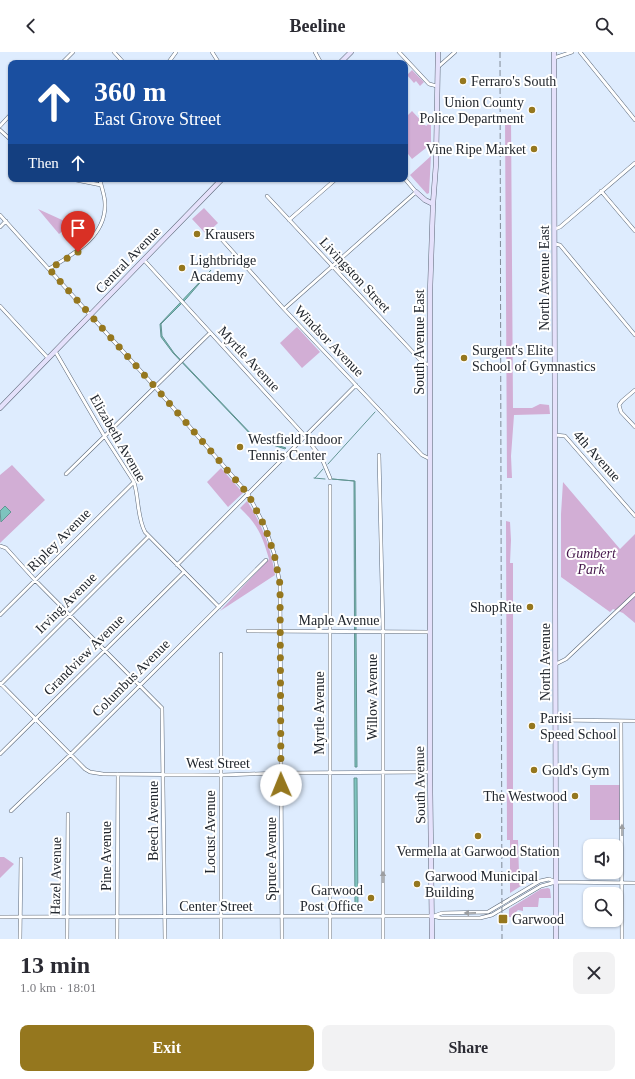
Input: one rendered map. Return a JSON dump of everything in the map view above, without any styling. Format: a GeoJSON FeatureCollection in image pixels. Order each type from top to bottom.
{"type":"FeatureCollection","features":[{"type":"Feature","properties":{"kind":"main road"},"geometry":{"type":"LineString","coordinates":[[343,60],[351,52]]}},
{"type":"Feature","properties":{"kind":"main road","name":"South Avenue East"},"geometry":{"type":"LineString","coordinates":[[430,632],[430,284],[436,164],[438,52]]}},
{"type":"Feature","properties":{"kind":"main road","name":"North Avenue East"},"geometry":{"type":"LineString","coordinates":[[554,52],[555,552]]}},
{"type":"Feature","properties":{"kind":"main road","name":"Central Avenue"},"geometry":{"type":"LineString","coordinates":[[0,408],[219,182]]}},
{"type":"Feature","properties":{"kind":"main road"},"geometry":{"type":"LineString","coordinates":[[416,192],[425,200],[433,204]]}},
{"type":"Feature","properties":{"kind":"main road","name":"North Avenue"},"geometry":{"type":"LineString","coordinates":[[555,552],[556,939]]}},
{"type":"Feature","properties":{"kind":"main road","name":"South Avenue"},"geometry":{"type":"LineString","coordinates":[[430,632],[432,939]]}},
{"type":"Feature","properties":{"kind":"street"},"geometry":{"type":"LineString","coordinates":[[65,60],[73,52]]}},
{"type":"Feature","properties":{"kind":"street"},"geometry":{"type":"LineString","coordinates":[[114,52],[121,60]]}},
{"type":"Feature","properties":{"kind":"street"},"geometry":{"type":"LineString","coordinates":[[399,52],[406,60]]}},
{"type":"Feature","properties":{"kind":"street"},"geometry":{"type":"LineString","coordinates":[[437,68],[455,52]]}},
{"type":"Feature","properties":{"kind":"street"},"geometry":{"type":"LineString","coordinates":[[554,58],[572,52]]}},
{"type":"Feature","properties":{"kind":"street"},"geometry":{"type":"LineString","coordinates":[[580,52],[635,120]]}},
{"type":"Feature","properties":{"kind":"street"},"geometry":{"type":"LineString","coordinates":[[408,62],[429,84],[437,86]]}},
{"type":"Feature","properties":{"kind":"street"},"geometry":{"type":"LineString","coordinates":[[0,126],[8,117]]}},
{"type":"Feature","properties":{"kind":"street"},"geometry":{"type":"LineString","coordinates":[[0,130],[8,137]]}},
{"type":"Feature","properties":{"kind":"street"},"geometry":{"type":"LineString","coordinates":[[555,229],[560,227],[635,163]]}},
{"type":"Feature","properties":{"kind":"street"},"geometry":{"type":"LineString","coordinates":[[86,182],[101,185]]}},
{"type":"Feature","properties":{"kind":"street"},"geometry":{"type":"LineString","coordinates":[[49,269],[78,252],[90,241],[97,231],[101,223],[105,204],[100,182]]}},
{"type":"Feature","properties":{"kind":"street"},"geometry":{"type":"LineString","coordinates":[[289,220],[333,182]]}},
{"type":"Feature","properties":{"kind":"street"},"geometry":{"type":"LineString","coordinates":[[284,309],[416,192],[408,182]]}},
{"type":"Feature","properties":{"kind":"street"},"geometry":{"type":"LineString","coordinates":[[601,191],[635,231]]}},
{"type":"Feature","properties":{"kind":"street","name":"Livingston Street"},"geometry":{"type":"LineString","coordinates":[[267,196],[423,362],[430,365]]}},
{"type":"Feature","properties":{"kind":"street","name":"Spruce Avenue"},"geometry":{"type":"LineString","coordinates":[[0,215],[156,388],[248,494],[265,527],[274,553],[280,584],[279,632],[282,939]]}},
{"type":"Feature","properties":{"kind":"street"},"geometry":{"type":"LineString","coordinates":[[0,227],[6,222]]}},
{"type":"Feature","properties":{"kind":"street","name":"Windsor Avenue"},"geometry":{"type":"LineString","coordinates":[[216,233],[284,309],[422,455],[430,459]]}},
{"type":"Feature","properties":{"kind":"street"},"geometry":{"type":"LineString","coordinates":[[555,244],[560,245],[635,335]]}},
{"type":"Feature","properties":{"kind":"street","name":"Myrtle Avenue"},"geometry":{"type":"LineString","coordinates":[[144,260],[210,334],[305,436],[322,459],[330,478]]}},
{"type":"Feature","properties":{"kind":"street"},"geometry":{"type":"LineString","coordinates":[[0,306],[48,358]]}},
{"type":"Feature","properties":{"kind":"street"},"geometry":{"type":"LineString","coordinates":[[66,474],[210,334]]}},
{"type":"Feature","properties":{"kind":"street","name":"Elizabeth Avenue"},"geometry":{"type":"LineString","coordinates":[[55,351],[105,437],[134,482],[141,525],[148,537],[219,607]]}},
{"type":"Feature","properties":{"kind":"street"},"geometry":{"type":"LineString","coordinates":[[177,565],[356,385]]}},
{"type":"Feature","properties":{"kind":"street"},"geometry":{"type":"LineString","coordinates":[[635,390],[622,401],[620,405],[621,412],[635,427]]}},
{"type":"Feature","properties":{"kind":"street","name":"4th Avenue"},"geometry":{"type":"LineString","coordinates":[[555,435],[565,436],[635,516]]}},
{"type":"Feature","properties":{"kind":"street","name":"Willow Avenue"},"geometry":{"type":"LineString","coordinates":[[379,455],[382,631],[383,939]]}},
{"type":"Feature","properties":{"kind":"street","name":"Ripley Avenue"},"geometry":{"type":"LineString","coordinates":[[0,615],[134,482]]}},
{"type":"Feature","properties":{"kind":"street","name":"Myrtle Avenue"},"geometry":{"type":"LineString","coordinates":[[330,486],[330,939]]}},
{"type":"Feature","properties":{"kind":"street","name":"Irving Avenue"},"geometry":{"type":"LineString","coordinates":[[0,684],[148,537]]}},
{"type":"Feature","properties":{"kind":"street"},"geometry":{"type":"LineString","coordinates":[[0,546],[6,548],[35,580],[139,685]]}},
{"type":"Feature","properties":{"kind":"street","name":"Columbus Avenue"},"geometry":{"type":"LineString","coordinates":[[11,811],[71,754],[266,560]]}},
{"type":"Feature","properties":{"kind":"street","name":"Grandview Avenue"},"geometry":{"type":"LineString","coordinates":[[0,754],[184,572]]}},
{"type":"Feature","properties":{"kind":"street"},"geometry":{"type":"LineString","coordinates":[[556,664],[566,659],[635,594]]}},
{"type":"Feature","properties":{"kind":"street","name":"Maple Avenue"},"geometry":{"type":"LineString","coordinates":[[248,631],[430,632]]}},
{"type":"Feature","properties":{"kind":"street","name":"Locust Avenue"},"geometry":{"type":"LineString","coordinates":[[221,654],[221,939]]}},
{"type":"Feature","properties":{"kind":"street"},"geometry":{"type":"LineString","coordinates":[[0,684],[71,754]]}},
{"type":"Feature","properties":{"kind":"street","name":"Beech Avenue"},"geometry":{"type":"LineString","coordinates":[[139,685],[163,711],[165,939]]}},
{"type":"Feature","properties":{"kind":"street"},"geometry":{"type":"LineString","coordinates":[[556,720],[635,721]]}},
{"type":"Feature","properties":{"kind":"street"},"geometry":{"type":"LineString","coordinates":[[621,721],[622,939]]}},
{"type":"Feature","properties":{"kind":"street","name":"West Street"},"geometry":{"type":"LineString","coordinates":[[71,754],[87,770],[102,774],[222,775],[281,772],[430,772]]}},
{"type":"Feature","properties":{"kind":"street","name":"Pine Avenue"},"geometry":{"type":"LineString","coordinates":[[117,939],[118,774]]}},
{"type":"Feature","properties":{"kind":"street","name":"Hazel Avenue"},"geometry":{"type":"LineString","coordinates":[[67,939],[68,814]]}},
{"type":"Feature","properties":{"kind":"street"},"geometry":{"type":"LineString","coordinates":[[20,939],[21,859]]}},
{"type":"Feature","properties":{"kind":"street","name":"Center Street"},"geometry":{"type":"LineString","coordinates":[[0,917],[432,916],[442,913],[488,912],[540,881],[549,879],[556,882],[635,883]]}},
{"type":"Feature","properties":{"kind":"green space"},"geometry":{"type":"Polygon","coordinates":[[[412,70],[424,82],[420,86],[416,81],[414,83],[408,74],[412,70]]]}},
{"type":"Feature","properties":{"kind":"green space"},"geometry":{"type":"Polygon","coordinates":[[[412,111],[426,126],[431,122],[431,144],[412,159],[408,154],[408,115],[412,111]]]}},
{"type":"Feature","properties":{"kind":"green space"},"geometry":{"type":"Polygon","coordinates":[[[505,117],[511,117],[513,408],[532,408],[540,404],[549,405],[550,414],[514,415],[511,456],[512,478],[507,478],[505,117]]]}},
{"type":"Feature","properties":{"kind":"green space"},"geometry":{"type":"Polygon","coordinates":[[[431,156],[429,193],[427,194],[410,175],[431,156]]]}},
{"type":"Feature","properties":{"kind":"green space"},"geometry":{"type":"Polygon","coordinates":[[[204,208],[218,223],[206,234],[192,219],[204,208]]]}},
{"type":"Feature","properties":{"kind":"green space"},"geometry":{"type":"Polygon","coordinates":[[[38,209],[71,224],[59,234],[38,209]]]}},
{"type":"Feature","properties":{"kind":"green space"},"geometry":{"type":"Polygon","coordinates":[[[297,327],[320,352],[302,368],[280,343],[297,327]]]}},
{"type":"Feature","properties":{"kind":"green space"},"geometry":{"type":"Polygon","coordinates":[[[12,465],[45,500],[0,543],[0,475],[12,465]]]}},
{"type":"Feature","properties":{"kind":"green space"},"geometry":{"type":"Polygon","coordinates":[[[221,468],[243,493],[228,507],[207,482],[221,468]]]}},
{"type":"Feature","properties":{"kind":"green space","name":"Gumbert Park"},"geometry":{"type":"Polygon","coordinates":[[[563,482],[620,549],[635,534],[635,623],[623,613],[613,609],[610,612],[561,577],[561,514],[563,482]]]}},
{"type":"Feature","properties":{"kind":"green space"},"geometry":{"type":"Polygon","coordinates":[[[247,501],[265,536],[275,575],[220,611],[269,559],[259,531],[240,508],[247,501]]]}},
{"type":"Feature","properties":{"kind":"green space"},"geometry":{"type":"Polygon","coordinates":[[[506,521],[510,522],[510,563],[513,563],[513,840],[518,840],[519,874],[538,875],[510,893],[510,840],[507,840],[506,521]]]}},
{"type":"Feature","properties":{"kind":"green space"},"geometry":{"type":"Polygon","coordinates":[[[590,785],[620,785],[620,820],[590,820],[590,785]]]}},
{"type":"Feature","properties":{"kind":"green space"},"geometry":{"type":"Polygon","coordinates":[[[0,857],[4,857],[14,864],[0,878],[0,857]]]}},
{"type":"Feature","properties":{"kind":"green space"},"geometry":{"type":"Polygon","coordinates":[[[541,889],[550,889],[551,898],[539,898],[538,907],[523,907],[523,911],[518,910],[514,914],[514,920],[511,920],[511,917],[509,917],[509,909],[541,889]]]}},
{"type":"Feature","properties":{"kind":"shaded area"},"geometry":{"type":"Polygon","coordinates":[[[211,270],[186,299],[161,324],[162,336],[174,353],[255,438],[286,448],[285,449],[255,439],[173,353],[161,337],[160,324],[211,270]]]}},
{"type":"Feature","properties":{"kind":"shaded area"},"geometry":{"type":"Polygon","coordinates":[[[332,479],[355,481],[357,767],[355,767],[354,481],[332,479]]]}},
{"type":"Feature","properties":{"kind":"shaded area"},"geometry":{"type":"Polygon","coordinates":[[[5,506],[11,512],[1,522],[0,511],[5,506]]]}},
{"type":"Feature","properties":{"kind":"shaded area"},"geometry":{"type":"Polygon","coordinates":[[[354,778],[357,778],[358,909],[355,908],[354,778]]]}},
{"type":"Feature","properties":{"kind":"waterway"},"geometry":{"type":"LineString","coordinates":[[328,464],[375,412]]}},
{"type":"Feature","properties":{"kind":"waterway"},"geometry":{"type":"LineString","coordinates":[[315,478],[323,469]]}},
{"type":"Feature","properties":{"kind":"waterway"},"geometry":{"type":"LineString","coordinates":[[314,478],[325,479]]}},
{"type":"Feature","properties":{"kind":"railway"},"geometry":{"type":"LineString","coordinates":[[500,52],[502,939]]}},
{"type":"Feature","properties":{"kind":"place","name":"Ferraro's South"},"geometry":{"type":"Point","coordinates":[463,81]}},
{"type":"Feature","properties":{"kind":"place","name":"Union County Police Department"},"geometry":{"type":"Point","coordinates":[532,110]}},
{"type":"Feature","properties":{"kind":"place","name":"Vine Ripe Market"},"geometry":{"type":"Point","coordinates":[534,149]}},
{"type":"Feature","properties":{"kind":"place","name":"Krausers"},"geometry":{"type":"Point","coordinates":[197,234]}},
{"type":"Feature","properties":{"kind":"place","name":"Lightbridge Academy"},"geometry":{"type":"Point","coordinates":[182,268]}},
{"type":"Feature","properties":{"kind":"place","name":"Surgent's Elite School of Gymnastics"},"geometry":{"type":"Point","coordinates":[464,358]}},
{"type":"Feature","properties":{"kind":"place","name":"Westfield Indoor Tennis Center"},"geometry":{"type":"Point","coordinates":[240,447]}},
{"type":"Feature","properties":{"kind":"place","name":"ShopRite"},"geometry":{"type":"Point","coordinates":[530,607]}},
{"type":"Feature","properties":{"kind":"place","name":"Parisi Speed School"},"geometry":{"type":"Point","coordinates":[532,726]}},
{"type":"Feature","properties":{"kind":"place","name":"Gold's Gym"},"geometry":{"type":"Point","coordinates":[534,770]}},
{"type":"Feature","properties":{"kind":"place","name":"The Westwood"},"geometry":{"type":"Point","coordinates":[575,796]}},
{"type":"Feature","properties":{"kind":"place","name":"Vermella at Garwood Station"},"geometry":{"type":"Point","coordinates":[478,836]}},
{"type":"Feature","properties":{"kind":"place","name":"Garwood Municipal Building"},"geometry":{"type":"Point","coordinates":[417,884]}},
{"type":"Feature","properties":{"kind":"place","name":"Garwood Post Office"},"geometry":{"type":"Point","coordinates":[371,898]}},
{"type":"Feature","properties":{"kind":"place","name":"Garwood"},"geometry":{"type":"Point","coordinates":[503,919]}},
{"type":"Feature","properties":{"kind":"route"},"geometry":{"type":"LineString","coordinates":[[78,252],[49,269],[156,388],[248,494],[265,527],[274,553],[280,584],[279,634],[281,785]]}}]}
